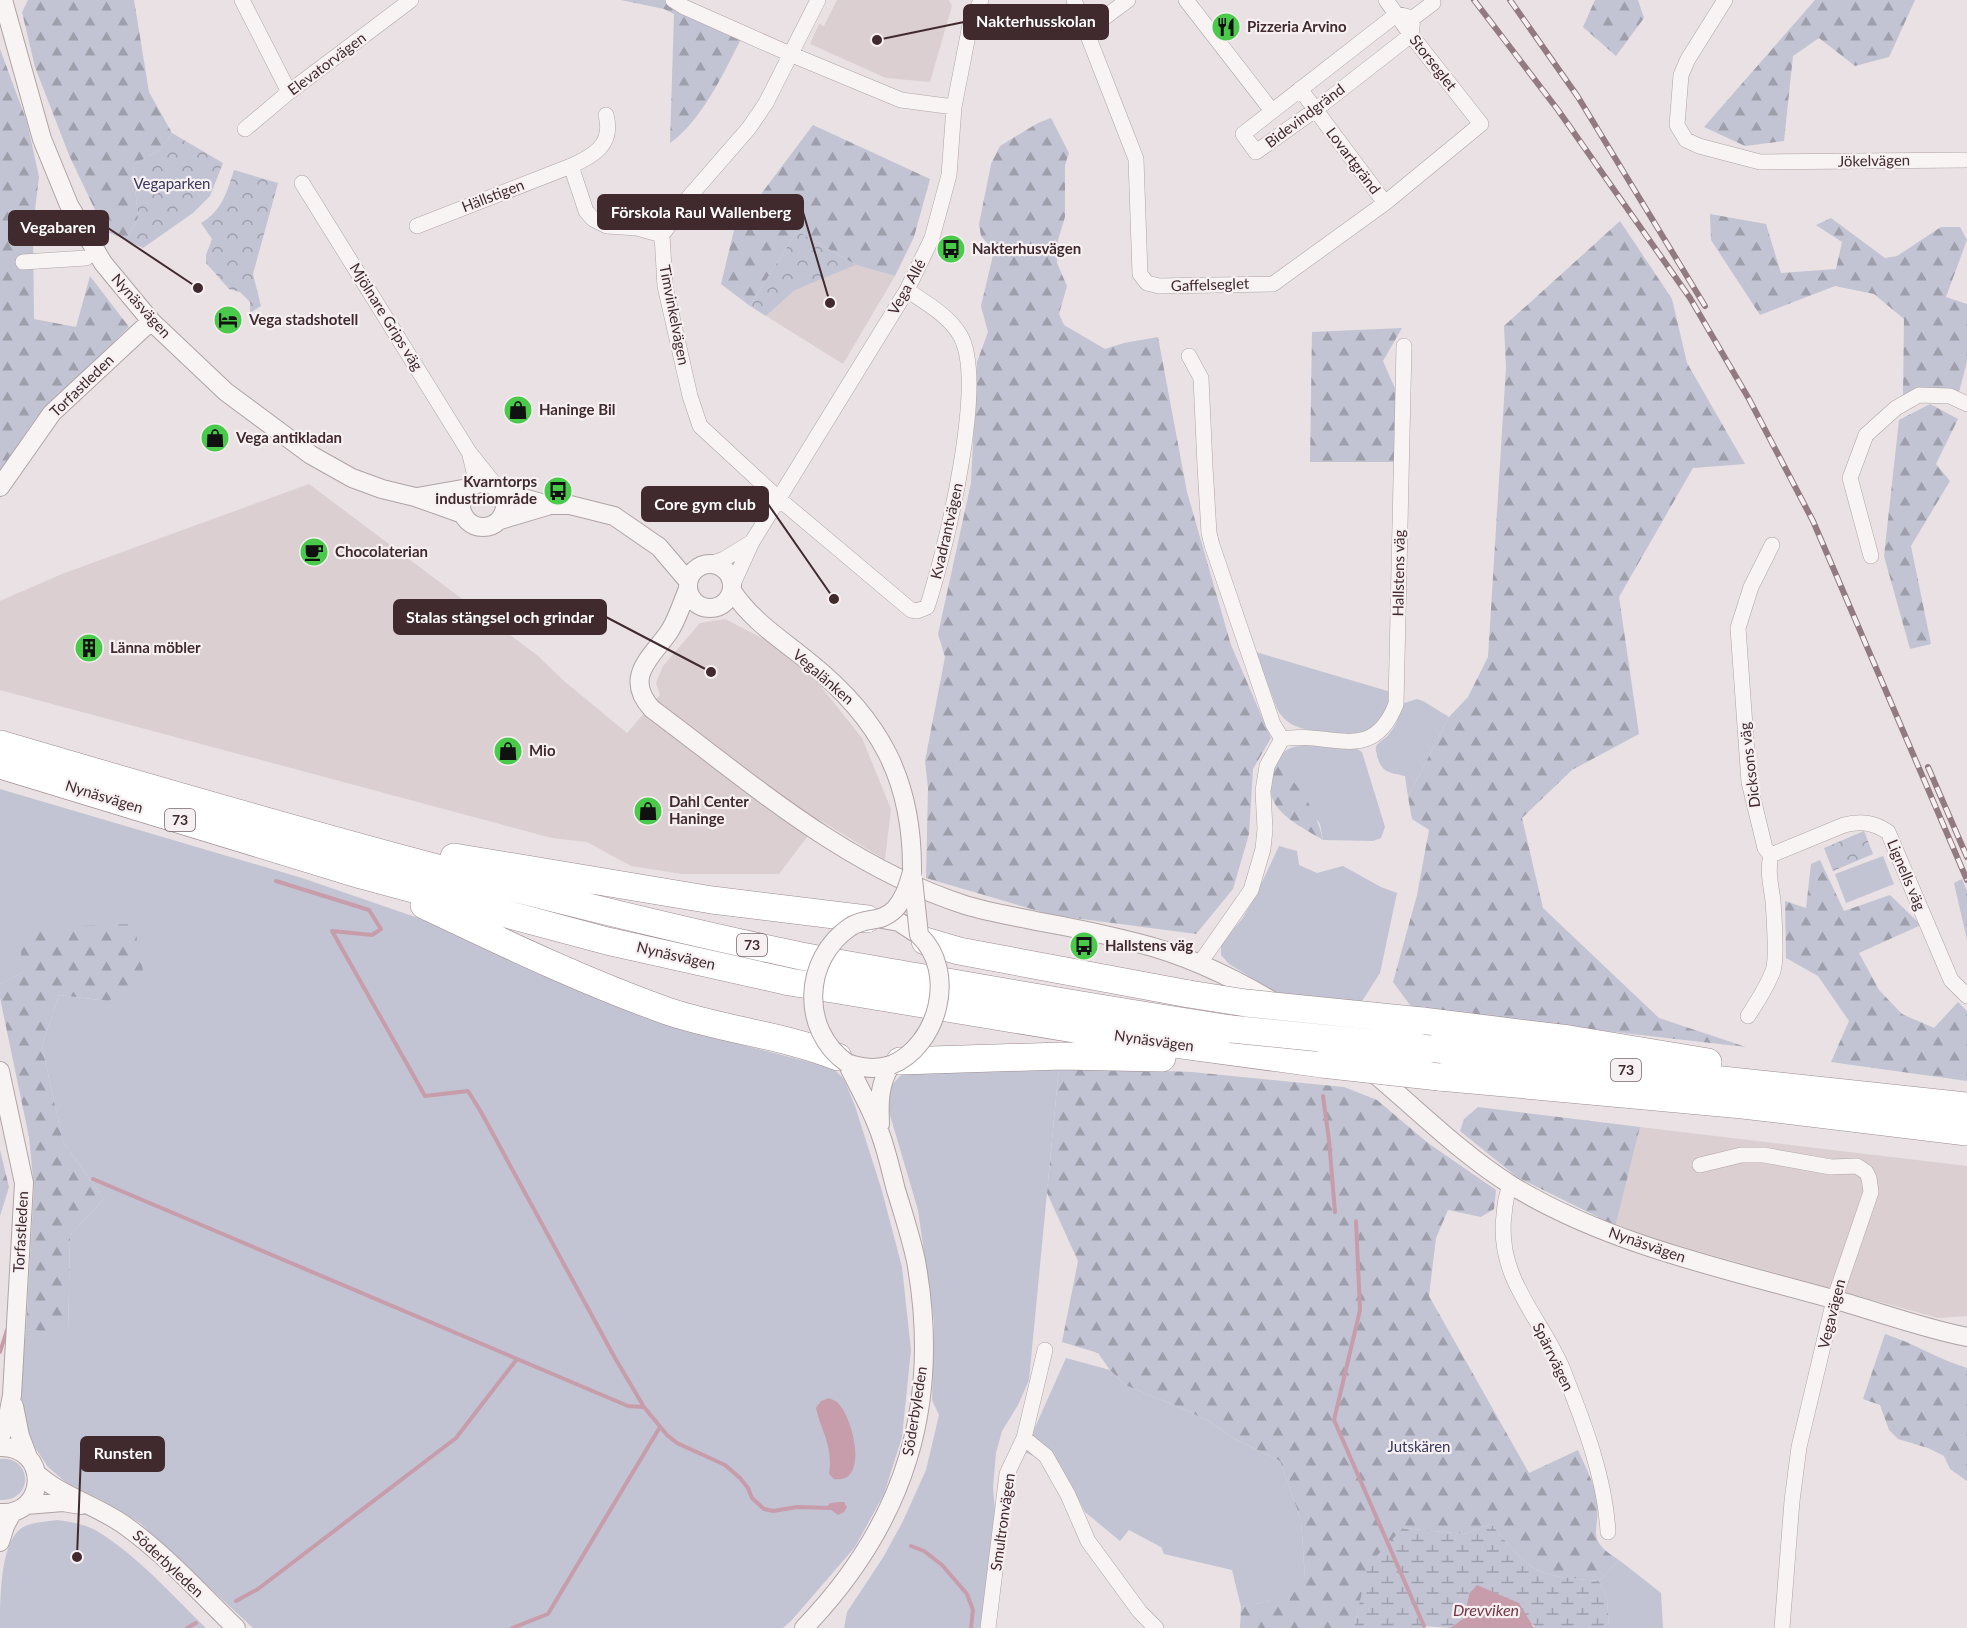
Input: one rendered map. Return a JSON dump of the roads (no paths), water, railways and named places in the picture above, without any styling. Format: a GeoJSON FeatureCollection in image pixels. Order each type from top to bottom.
{"type":"FeatureCollection","features":[{"type":"Feature","properties":{"kind":"highway","name":"Nynäsvägen"},"geometry":{"type":"LineString","coordinates":[[0,744],[282,826],[500,885],[795,955],[1231,1029],[1967,1106]]}},
{"type":"Feature","properties":{"kind":"highway","name":"Nynäsvägen"},"geometry":{"type":"LineString","coordinates":[[0,765],[361,875],[607,941],[790,982],[1250,1058],[1743,1105],[1967,1132]]}},
{"type":"Feature","properties":{"kind":"highway"},"geometry":{"type":"LineString","coordinates":[[282,826],[700,899],[874,919]]}},
{"type":"Feature","properties":{"kind":"highway"},"geometry":{"type":"LineString","coordinates":[[361,875],[544,962],[667,1011],[819,1050],[843,1060]]}},
{"type":"Feature","properties":{"kind":"highway"},"geometry":{"type":"LineString","coordinates":[[922,938],[959,951],[1189,994],[1246,1003],[1569,1039],[1704,1062],[1822,1091]]}},
{"type":"Feature","properties":{"kind":"highway"},"geometry":{"type":"LineString","coordinates":[[896,1063],[1081,1056],[1250,1058]]}},
{"type":"Feature","properties":{"kind":"street","name":"Nynäsvägen"},"geometry":{"type":"LineString","coordinates":[[3,0],[42,139],[69,205],[104,263],[151,321],[226,392],[311,455],[352,478],[463,514]]}},
{"type":"Feature","properties":{"kind":"street"},"geometry":{"type":"LineString","coordinates":[[242,0],[289,92]]}},
{"type":"Feature","properties":{"kind":"street","name":"Elevatorvägen"},"geometry":{"type":"LineString","coordinates":[[245,129],[289,92],[411,0]]}},
{"type":"Feature","properties":{"kind":"street"},"geometry":{"type":"LineString","coordinates":[[673,0],[790,54],[901,100],[954,108]]}},
{"type":"Feature","properties":{"kind":"street"},"geometry":{"type":"LineString","coordinates":[[571,166],[586,211],[593,219],[607,226],[637,228],[662,235],[688,197],[755,120],[766,103],[818,0]]}},
{"type":"Feature","properties":{"kind":"street","name":"Vega Allé"},"geometry":{"type":"LineString","coordinates":[[732,588],[752,542],[908,290],[933,238],[949,175],[954,108],[970,25],[981,0]]}},
{"type":"Feature","properties":{"kind":"street","name":"Gaffelseglet"},"geometry":{"type":"LineString","coordinates":[[1074,0],[1136,159],[1140,274],[1147,283],[1159,286],[1273,284],[1385,203],[1481,124]]}},
{"type":"Feature","properties":{"kind":"street"},"geometry":{"type":"LineString","coordinates":[[1085,32],[1128,0]]}},
{"type":"Feature","properties":{"kind":"street"},"geometry":{"type":"LineString","coordinates":[[1186,0],[1272,111]]}},
{"type":"Feature","properties":{"kind":"street","name":"Storseglet"},"geometry":{"type":"LineString","coordinates":[[1386,0],[1481,124]]}},
{"type":"Feature","properties":{"kind":"street","name":"Jökelvägen"},"geometry":{"type":"LineString","coordinates":[[1724,0],[1688,59],[1681,75],[1677,125],[1686,140],[1699,146],[1760,162],[1967,160]]}},
{"type":"Feature","properties":{"kind":"street"},"geometry":{"type":"LineString","coordinates":[[1411,35],[1413,18],[1433,3]]}},
{"type":"Feature","properties":{"kind":"street"},"geometry":{"type":"LineString","coordinates":[[1396,14],[1413,18]]}},
{"type":"Feature","properties":{"kind":"street","name":"Bidevindgränd"},"geometry":{"type":"LineString","coordinates":[[1396,14],[1243,134],[1256,152],[1315,110],[1411,35]]}},
{"type":"Feature","properties":{"kind":"street","name":"Lovartgränd"},"geometry":{"type":"LineString","coordinates":[[1300,89],[1385,203]]}},
{"type":"Feature","properties":{"kind":"street","name":"Hällstigen"},"geometry":{"type":"LineString","coordinates":[[417,226],[571,166],[599,151],[608,131],[606,115]]}},
{"type":"Feature","properties":{"kind":"street","name":"Mjölnare Grips väg"},"geometry":{"type":"LineString","coordinates":[[302,183],[469,452],[500,490]]}},
{"type":"Feature","properties":{"kind":"street","name":"Timvinkelvägen"},"geometry":{"type":"LineString","coordinates":[[662,235],[665,286],[690,396],[700,426],[779,499]]}},
{"type":"Feature","properties":{"kind":"street"},"geometry":{"type":"LineString","coordinates":[[23,262],[86,258]]}},
{"type":"Feature","properties":{"kind":"street","name":"Kvadrantvägen"},"geometry":{"type":"LineString","coordinates":[[779,499],[911,610],[917,611],[927,607],[960,470],[966,417],[967,366],[961,337],[953,324],[908,290]]}},
{"type":"Feature","properties":{"kind":"street","name":"Torfastleden"},"geometry":{"type":"LineString","coordinates":[[0,487],[52,414],[151,321]]}},
{"type":"Feature","properties":{"kind":"street","name":"Hallstens väg"},"geometry":{"type":"LineString","coordinates":[[1282,739],[1293,737],[1355,742],[1379,733],[1390,719],[1396,704],[1404,346]]}},
{"type":"Feature","properties":{"kind":"street"},"geometry":{"type":"LineString","coordinates":[[1189,356],[1201,378],[1209,533],[1273,724],[1282,739],[1267,766],[1263,791],[1265,829],[1263,849],[1251,890],[1200,963]]}},
{"type":"Feature","properties":{"kind":"street"},"geometry":{"type":"LineString","coordinates":[[1871,556],[1850,478],[1866,435],[1896,408],[1919,395],[1950,396],[1967,404]]}},
{"type":"Feature","properties":{"kind":"street","name":"Mjölnare Grips väg"},"geometry":{"type":"LineString","coordinates":[[469,452],[474,472],[471,486]]}},
{"type":"Feature","properties":{"kind":"street"},"geometry":{"type":"LineString","coordinates":[[548,505],[482,527],[468,521],[463,514],[461,502],[471,486],[482,482],[548,505],[570,505],[614,516],[659,547],[726,570],[732,588],[727,601],[710,608],[695,602],[688,585],[659,547]]}},
{"type":"Feature","properties":{"kind":"street","name":"Nynäsvägen"},"geometry":{"type":"LineString","coordinates":[[415,497],[471,486]]}},
{"type":"Feature","properties":{"kind":"street"},"geometry":{"type":"LineString","coordinates":[[500,490],[506,505],[500,520]]}},
{"type":"Feature","properties":{"kind":"street","name":"Vega Allé"},"geometry":{"type":"LineString","coordinates":[[709,564],[724,559],[752,542]]}},
{"type":"Feature","properties":{"kind":"street","name":"Dicksons väg"},"geometry":{"type":"LineString","coordinates":[[1748,1016],[1774,969],[1773,903],[1768,868],[1771,855],[1765,848],[1749,782],[1738,628],[1751,586],[1772,545]]}},
{"type":"Feature","properties":{"kind":"street"},"geometry":{"type":"LineString","coordinates":[[688,585],[692,572],[709,564]]}},
{"type":"Feature","properties":{"kind":"street","name":"Nynäsvägen"},"geometry":{"type":"LineString","coordinates":[[688,585],[670,630],[644,663],[640,673],[640,690],[644,700],[652,709],[839,846],[886,872],[964,905],[1138,943],[1200,963],[1252,988],[1293,1013],[1348,1053],[1486,1167],[1511,1184],[1583,1222],[1734,1273],[1967,1337]]}},
{"type":"Feature","properties":{"kind":"street","name":"Vegalänken"},"geometry":{"type":"LineString","coordinates":[[732,588],[761,626],[808,661],[846,694],[875,731],[887,751],[906,801],[912,847],[912,872],[922,938]]}},
{"type":"Feature","properties":{"kind":"street","name":"Nynäsvägen"},"geometry":{"type":"LineString","coordinates":[[670,630],[710,608]]}},
{"type":"Feature","properties":{"kind":"street","name":"Vegalänken"},"geometry":{"type":"LineString","coordinates":[[710,608],[761,626]]}},
{"type":"Feature","properties":{"kind":"street","name":"Lignells väg"},"geometry":{"type":"LineString","coordinates":[[1771,855],[1856,822],[1871,823],[1888,832],[1951,980],[1967,996]]}},
{"type":"Feature","properties":{"kind":"street","name":"Vegalänken"},"geometry":{"type":"LineString","coordinates":[[874,919],[900,903],[912,872]]}},
{"type":"Feature","properties":{"kind":"street"},"geometry":{"type":"LineString","coordinates":[[874,919],[899,922],[922,938],[936,965],[939,977],[938,1001],[930,1027],[922,1040],[913,1052],[896,1063],[861,1068],[843,1060],[823,1039],[815,1017],[813,994],[816,971],[829,948],[849,928],[874,919]]}},
{"type":"Feature","properties":{"kind":"street","name":"Söderbyleden"},"geometry":{"type":"LineString","coordinates":[[804,1628],[838,1590],[860,1559],[885,1516],[909,1460],[923,1380],[922,1314],[915,1258],[880,1132],[843,1060]]}},
{"type":"Feature","properties":{"kind":"street","name":"Söderbyleden"},"geometry":{"type":"LineString","coordinates":[[880,1132],[880,1091],[883,1077],[896,1063]]}},
{"type":"Feature","properties":{"kind":"street","name":"Torfastleden"},"geometry":{"type":"LineString","coordinates":[[0,1071],[24,1183],[12,1395],[7,1422],[0,1438]]}},
{"type":"Feature","properties":{"kind":"street","name":"Vegavägen"},"geometry":{"type":"LineString","coordinates":[[1700,1165],[1741,1155],[1764,1155],[1831,1167],[1857,1166],[1866,1172],[1869,1178],[1871,1192],[1834,1300],[1799,1448],[1792,1501],[1782,1628]]}},
{"type":"Feature","properties":{"kind":"street","name":"Spärrvägen"},"geometry":{"type":"LineString","coordinates":[[1511,1184],[1507,1192],[1502,1232],[1512,1279],[1562,1367],[1589,1440],[1606,1502],[1608,1532]]}},
{"type":"Feature","properties":{"kind":"street","name":"Smultronvägen"},"geometry":{"type":"LineString","coordinates":[[988,1628],[1007,1474],[1024,1438],[1045,1350]]}},
{"type":"Feature","properties":{"kind":"street","name":"Torfastleden"},"geometry":{"type":"LineString","coordinates":[[12,1395],[20,1436],[32,1465]]}},
{"type":"Feature","properties":{"kind":"street"},"geometry":{"type":"LineString","coordinates":[[1024,1438],[1046,1456],[1068,1495],[1088,1541],[1140,1612],[1155,1628]]}},
{"type":"Feature","properties":{"kind":"street","name":"Söderbyleden"},"geometry":{"type":"LineString","coordinates":[[0,1447],[15,1449],[46,1481],[112,1517],[141,1537],[236,1628]]}},
{"type":"Feature","properties":{"kind":"street"},"geometry":{"type":"LineString","coordinates":[[0,1542],[13,1510],[36,1491],[32,1465]]}},
{"type":"Feature","properties":{"kind":"street","name":"Söderbyleden"},"geometry":{"type":"LineString","coordinates":[[13,1510],[63,1502],[94,1507]]}},
{"type":"Feature","properties":{"kind":"water"},"geometry":{"type":"Polygon","coordinates":[[[829,1398],[837,1402],[843,1410],[853,1434],[855,1461],[852,1471],[845,1478],[834,1479],[829,1474],[830,1455],[816,1408],[821,1401],[829,1398]]]}},
{"type":"Feature","properties":{"kind":"water"},"geometry":{"type":"Polygon","coordinates":[[[844,1502],[847,1507],[838,1515],[827,1507],[830,1503],[844,1502]]]}},
{"type":"Feature","properties":{"kind":"water","name":"Drevviken"},"geometry":{"type":"Polygon","coordinates":[[[1477,1585],[1519,1603],[1534,1628],[1450,1628],[1464,1618],[1469,1594],[1477,1585]]]}},
{"type":"Feature","properties":{"kind":"waterway"},"geometry":{"type":"LineString","coordinates":[[276,881],[369,910],[381,929],[372,935],[332,931],[425,1096],[468,1091],[615,1358],[644,1407],[667,1435],[677,1443],[725,1465],[740,1478],[752,1498],[764,1509],[773,1511],[797,1507],[832,1508]]}},
{"type":"Feature","properties":{"kind":"waterway"},"geometry":{"type":"LineString","coordinates":[[1323,1096],[1335,1212]]}},
{"type":"Feature","properties":{"kind":"waterway"},"geometry":{"type":"LineString","coordinates":[[93,1179],[628,1406],[643,1407]]}},
{"type":"Feature","properties":{"kind":"waterway"},"geometry":{"type":"LineString","coordinates":[[1356,1221],[1360,1310],[1334,1420],[1424,1626]]}},
{"type":"Feature","properties":{"kind":"waterway"},"geometry":{"type":"LineString","coordinates":[[0,1352],[7,1330]]}},
{"type":"Feature","properties":{"kind":"waterway"},"geometry":{"type":"LineString","coordinates":[[236,1601],[258,1589],[456,1438],[517,1359]]}},
{"type":"Feature","properties":{"kind":"waterway"},"geometry":{"type":"LineString","coordinates":[[512,1628],[548,1614],[660,1427]]}},
{"type":"Feature","properties":{"kind":"waterway"},"geometry":{"type":"LineString","coordinates":[[911,1546],[924,1551],[942,1565],[967,1594],[973,1610],[971,1628]]}},
{"type":"Feature","properties":{"kind":"waterway"},"geometry":{"type":"LineString","coordinates":[[187,1628],[196,1623]]}},
{"type":"Feature","properties":{"kind":"railway"},"geometry":{"type":"LineString","coordinates":[[1474,0],[1558,110],[1690,298],[1749,399],[1813,521],[1967,880]]}},
{"type":"Feature","properties":{"kind":"railway"},"geometry":{"type":"LineString","coordinates":[[1510,0],[1578,97],[1705,306]]}},
{"type":"Feature","properties":{"kind":"railway"},"geometry":{"type":"LineString","coordinates":[[1928,767],[1967,857]]}},
{"type":"Feature","properties":{"kind":"place","name":"Pizzeria Arvino"},"geometry":{"type":"Point","coordinates":[1226,27]}},
{"type":"Feature","properties":{"kind":"place","name":"Nakterhusskolan"},"geometry":{"type":"Point","coordinates":[877,40]}},
{"type":"Feature","properties":{"kind":"place","name":"Nakterhusvägen"},"geometry":{"type":"Point","coordinates":[951,249]}},
{"type":"Feature","properties":{"kind":"place","name":"Vegabaren"},"geometry":{"type":"Point","coordinates":[198,288]}},
{"type":"Feature","properties":{"kind":"place","name":"Förskola Raul Wallenberg"},"geometry":{"type":"Point","coordinates":[830,303]}},
{"type":"Feature","properties":{"kind":"place","name":"Vega stadshotell"},"geometry":{"type":"Point","coordinates":[228,320]}},
{"type":"Feature","properties":{"kind":"place","name":"Haninge Bil"},"geometry":{"type":"Point","coordinates":[518,410]}},
{"type":"Feature","properties":{"kind":"place","name":"Vega antikladan"},"geometry":{"type":"Point","coordinates":[215,438]}},
{"type":"Feature","properties":{"kind":"place","name":"Kvarntorps industriområde"},"geometry":{"type":"Point","coordinates":[558,491]}},
{"type":"Feature","properties":{"kind":"place","name":"Chocolaterian"},"geometry":{"type":"Point","coordinates":[314,552]}},
{"type":"Feature","properties":{"kind":"place","name":"Core gym club"},"geometry":{"type":"Point","coordinates":[834,599]}},
{"type":"Feature","properties":{"kind":"place","name":"Länna möbler"},"geometry":{"type":"Point","coordinates":[89,648]}},
{"type":"Feature","properties":{"kind":"place","name":"Stalas stängsel och grindar"},"geometry":{"type":"Point","coordinates":[711,672]}},
{"type":"Feature","properties":{"kind":"place","name":"Mio"},"geometry":{"type":"Point","coordinates":[508,751]}},
{"type":"Feature","properties":{"kind":"place","name":"Dahl Center Haninge"},"geometry":{"type":"Point","coordinates":[648,811]}},
{"type":"Feature","properties":{"kind":"place","name":"Hallstens väg"},"geometry":{"type":"Point","coordinates":[1084,946]}},
{"type":"Feature","properties":{"kind":"place","name":"Runsten"},"geometry":{"type":"Point","coordinates":[77,1557]}},
{"type":"Feature","properties":{"kind":"park label","name":"Vegaparken"},"geometry":{"type":"Point","coordinates":[172,184]}},
{"type":"Feature","properties":{"kind":"park label","name":"Jutskären"},"geometry":{"type":"Point","coordinates":[1419,1447]}}]}
